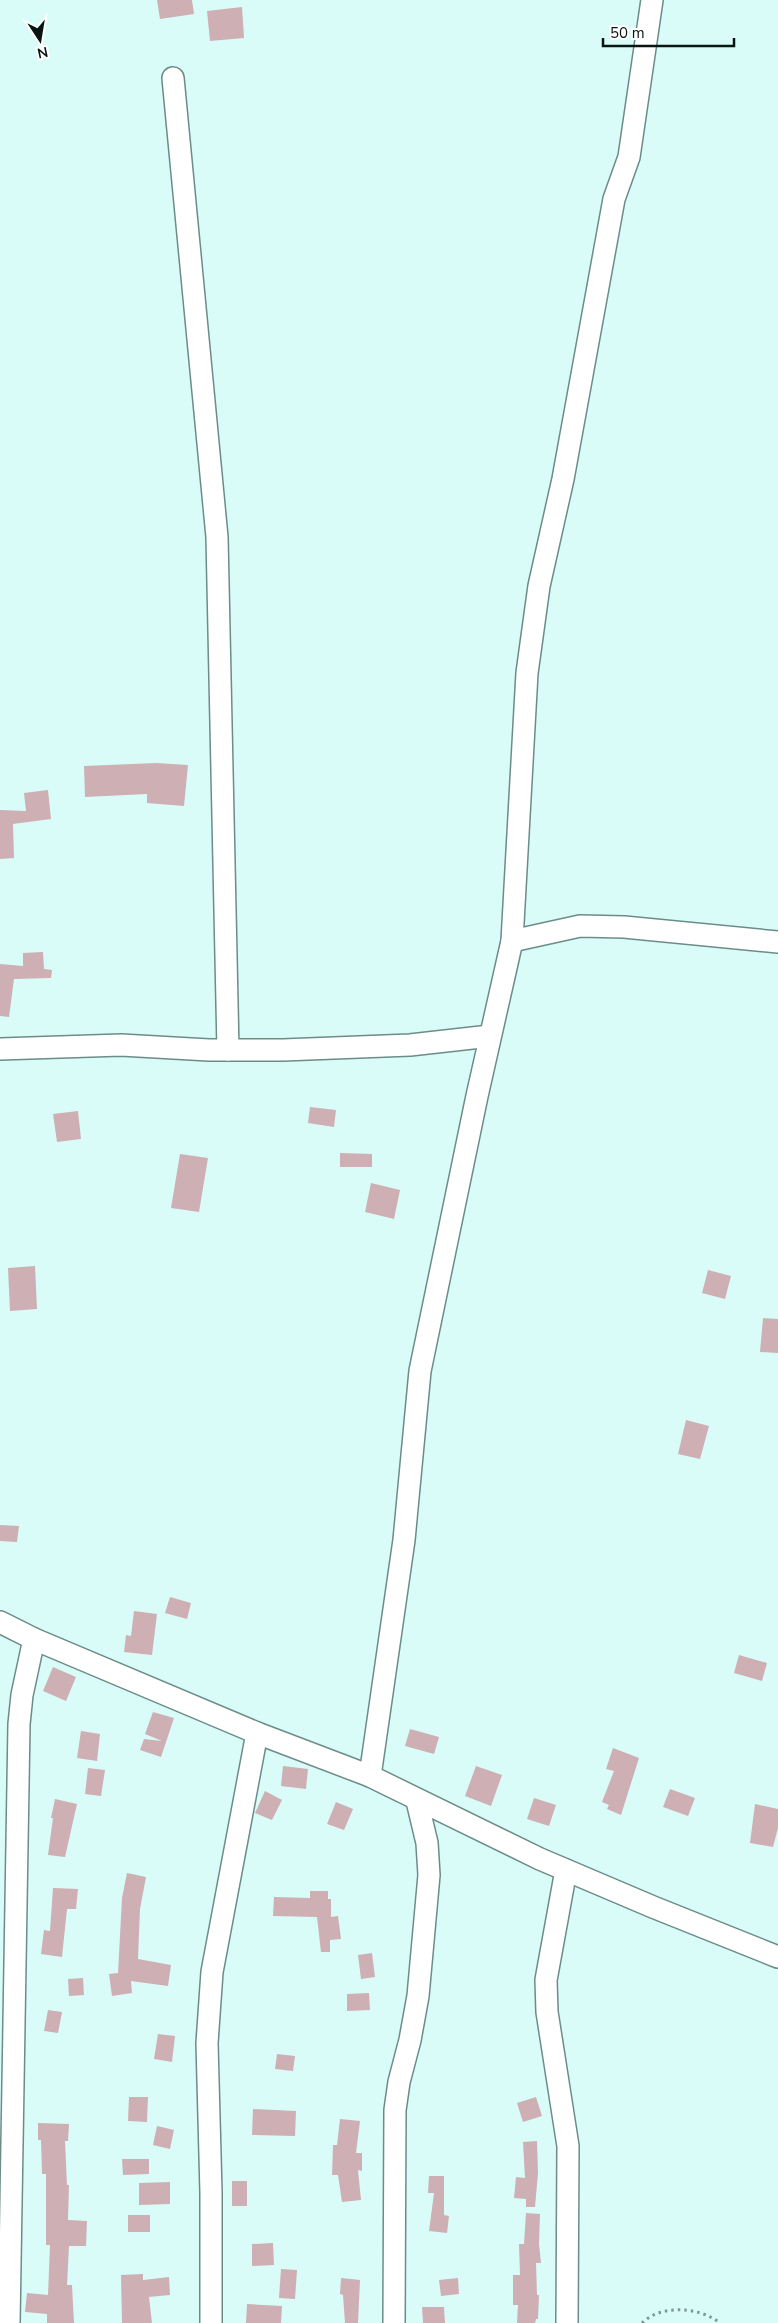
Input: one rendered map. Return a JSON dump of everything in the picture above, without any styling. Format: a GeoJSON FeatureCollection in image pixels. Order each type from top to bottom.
{"type":"FeatureCollection","features":[{"type":"Feature","properties":{"kind":"street"},"geometry":{"type":"LineString","coordinates":[[370,1776],[404,1540],[420,1371],[490,1036],[512,941],[527,682],[539,586],[563,479],[614,200],[628,157],[652,0]]}},
{"type":"Feature","properties":{"kind":"street"},"geometry":{"type":"LineString","coordinates":[[173,78],[217,537],[228,1050]]}},
{"type":"Feature","properties":{"kind":"street"},"geometry":{"type":"LineString","coordinates":[[512,941],[580,926],[624,927],[778,942]]}},
{"type":"Feature","properties":{"kind":"street"},"geometry":{"type":"LineString","coordinates":[[0,1049],[121,1045],[228,1050],[284,1050],[410,1045],[490,1036]]}},
{"type":"Feature","properties":{"kind":"street"},"geometry":{"type":"LineString","coordinates":[[0,1622],[34,1639],[257,1733],[370,1776],[418,1801],[566,1870],[778,1957]]}},
{"type":"Feature","properties":{"kind":"street"},"geometry":{"type":"LineString","coordinates":[[9,2323],[20,1724],[22,1695],[34,1639]]}},
{"type":"Feature","properties":{"kind":"street"},"geometry":{"type":"LineString","coordinates":[[211,2323],[211,2193],[207,2043],[212,1972],[257,1733]]}},
{"type":"Feature","properties":{"kind":"street"},"geometry":{"type":"LineString","coordinates":[[394,2323],[395,2110],[399,2082],[410,2040],[418,1996],[429,1875],[427,1843],[418,1801]]}},
{"type":"Feature","properties":{"kind":"street"},"geometry":{"type":"LineString","coordinates":[[566,1870],[546,1980],[547,2012],[568,2146],[567,2323]]}},
{"type":"Feature","properties":{"kind":"path"},"geometry":{"type":"LineString","coordinates":[[642,2323],[647,2318],[673,2309],[711,2315],[720,2323]]}},
{"type":"Feature","properties":{"kind":"building"},"geometry":{"type":"Polygon","coordinates":[[[157,0],[192,0],[194,14],[160,19],[157,0]]]}},
{"type":"Feature","properties":{"kind":"building"},"geometry":{"type":"Polygon","coordinates":[[[242,7],[244,38],[210,41],[207,11],[242,7]]]}},
{"type":"Feature","properties":{"kind":"building"},"geometry":{"type":"Polygon","coordinates":[[[156,763],[188,765],[184,806],[147,803],[147,794],[85,797],[84,766],[156,763]]]}},
{"type":"Feature","properties":{"kind":"building"},"geometry":{"type":"Polygon","coordinates":[[[48,790],[51,819],[13,824],[14,858],[0,859],[0,810],[26,811],[24,793],[48,790]]]}},
{"type":"Feature","properties":{"kind":"building"},"geometry":{"type":"Polygon","coordinates":[[[43,952],[44,969],[52,970],[51,978],[14,979],[9,1017],[0,1016],[0,964],[23,966],[23,953],[43,952]]]}},
{"type":"Feature","properties":{"kind":"building"},"geometry":{"type":"Polygon","coordinates":[[[310,1107],[336,1110],[334,1127],[308,1123],[310,1107]]]}},
{"type":"Feature","properties":{"kind":"building"},"geometry":{"type":"Polygon","coordinates":[[[78,1111],[81,1139],[57,1142],[53,1114],[78,1111]]]}},
{"type":"Feature","properties":{"kind":"building"},"geometry":{"type":"Polygon","coordinates":[[[340,1153],[372,1154],[372,1167],[340,1167],[340,1153]]]}},
{"type":"Feature","properties":{"kind":"building"},"geometry":{"type":"Polygon","coordinates":[[[180,1154],[208,1158],[199,1212],[171,1208],[180,1154]]]}},
{"type":"Feature","properties":{"kind":"building"},"geometry":{"type":"Polygon","coordinates":[[[371,1183],[400,1190],[394,1219],[365,1212],[371,1183]]]}},
{"type":"Feature","properties":{"kind":"building"},"geometry":{"type":"Polygon","coordinates":[[[35,1266],[37,1309],[10,1311],[8,1268],[35,1266]]]}},
{"type":"Feature","properties":{"kind":"building"},"geometry":{"type":"Polygon","coordinates":[[[708,1270],[731,1276],[725,1299],[702,1293],[708,1270]]]}},
{"type":"Feature","properties":{"kind":"building"},"geometry":{"type":"Polygon","coordinates":[[[763,1318],[778,1319],[778,1353],[760,1352],[763,1318]]]}},
{"type":"Feature","properties":{"kind":"building"},"geometry":{"type":"Polygon","coordinates":[[[686,1420],[709,1426],[700,1459],[678,1454],[686,1420]]]}},
{"type":"Feature","properties":{"kind":"building"},"geometry":{"type":"Polygon","coordinates":[[[0,1525],[19,1526],[17,1542],[0,1541],[0,1525]]]}},
{"type":"Feature","properties":{"kind":"building"},"geometry":{"type":"Polygon","coordinates":[[[170,1597],[191,1603],[187,1619],[165,1613],[170,1597]]]}},
{"type":"Feature","properties":{"kind":"building"},"geometry":{"type":"Polygon","coordinates":[[[134,1611],[157,1614],[152,1655],[124,1652],[126,1635],[131,1636],[134,1611]]]}},
{"type":"Feature","properties":{"kind":"building"},"geometry":{"type":"Polygon","coordinates":[[[739,1655],[767,1663],[762,1681],[734,1673],[739,1655]]]}},
{"type":"Feature","properties":{"kind":"building"},"geometry":{"type":"Polygon","coordinates":[[[53,1667],[76,1677],[66,1701],[43,1691],[53,1667]]]}},
{"type":"Feature","properties":{"kind":"building"},"geometry":{"type":"Polygon","coordinates":[[[153,1712],[174,1718],[161,1757],[140,1750],[144,1739],[162,1741],[145,1734],[153,1712]]]}},
{"type":"Feature","properties":{"kind":"building"},"geometry":{"type":"Polygon","coordinates":[[[410,1729],[439,1737],[434,1754],[405,1746],[410,1729]]]}},
{"type":"Feature","properties":{"kind":"building"},"geometry":{"type":"Polygon","coordinates":[[[81,1731],[100,1734],[97,1761],[77,1758],[81,1731]]]}},
{"type":"Feature","properties":{"kind":"building"},"geometry":{"type":"Polygon","coordinates":[[[613,1748],[639,1758],[621,1815],[607,1809],[609,1805],[602,1802],[614,1771],[606,1769],[613,1748]]]}},
{"type":"Feature","properties":{"kind":"building"},"geometry":{"type":"Polygon","coordinates":[[[283,1766],[308,1769],[306,1789],[281,1786],[283,1766]]]}},
{"type":"Feature","properties":{"kind":"building"},"geometry":{"type":"Polygon","coordinates":[[[476,1766],[502,1775],[491,1806],[465,1796],[476,1766]]]}},
{"type":"Feature","properties":{"kind":"building"},"geometry":{"type":"Polygon","coordinates":[[[88,1768],[105,1770],[101,1796],[85,1794],[88,1768]]]}},
{"type":"Feature","properties":{"kind":"building"},"geometry":{"type":"Polygon","coordinates":[[[670,1789],[695,1798],[688,1816],[663,1807],[670,1789]]]}},
{"type":"Feature","properties":{"kind":"building"},"geometry":{"type":"Polygon","coordinates":[[[265,1791],[282,1800],[272,1820],[255,1813],[265,1791]]]}},
{"type":"Feature","properties":{"kind":"building"},"geometry":{"type":"Polygon","coordinates":[[[534,1798],[556,1805],[549,1826],[527,1819],[534,1798]]]}},
{"type":"Feature","properties":{"kind":"building"},"geometry":{"type":"Polygon","coordinates":[[[55,1799],[77,1804],[65,1857],[48,1855],[53,1818],[51,1818],[55,1799]]]}},
{"type":"Feature","properties":{"kind":"building"},"geometry":{"type":"Polygon","coordinates":[[[336,1802],[353,1809],[344,1830],[327,1824],[336,1802]]]}},
{"type":"Feature","properties":{"kind":"building"},"geometry":{"type":"Polygon","coordinates":[[[755,1804],[778,1809],[778,1828],[773,1847],[750,1843],[755,1804]]]}},
{"type":"Feature","properties":{"kind":"building"},"geometry":{"type":"Polygon","coordinates":[[[127,1873],[146,1877],[140,1909],[138,1959],[171,1965],[168,1986],[131,1981],[132,1993],[112,1996],[109,1974],[118,1973],[122,1898],[127,1873]]]}},
{"type":"Feature","properties":{"kind":"building"},"geometry":{"type":"Polygon","coordinates":[[[53,1888],[78,1889],[76,1909],[67,1909],[62,1957],[41,1954],[44,1930],[50,1931],[53,1888]]]}},
{"type":"Feature","properties":{"kind":"building"},"geometry":{"type":"Polygon","coordinates":[[[310,1891],[328,1891],[328,1899],[331,1899],[331,1917],[338,1916],[341,1939],[330,1940],[330,1952],[321,1952],[317,1917],[273,1916],[274,1897],[310,1898],[310,1891]]]}},
{"type":"Feature","properties":{"kind":"building"},"geometry":{"type":"Polygon","coordinates":[[[372,1953],[375,1977],[361,1979],[358,1955],[372,1953]]]}},
{"type":"Feature","properties":{"kind":"building"},"geometry":{"type":"Polygon","coordinates":[[[83,1978],[84,1995],[69,1996],[68,1979],[83,1978]]]}},
{"type":"Feature","properties":{"kind":"building"},"geometry":{"type":"Polygon","coordinates":[[[369,1993],[370,2010],[347,2011],[347,1994],[369,1993]]]}},
{"type":"Feature","properties":{"kind":"building"},"geometry":{"type":"Polygon","coordinates":[[[48,2010],[62,2012],[58,2033],[44,2031],[48,2010]]]}},
{"type":"Feature","properties":{"kind":"building"},"geometry":{"type":"Polygon","coordinates":[[[158,2034],[175,2036],[172,2062],[154,2059],[158,2034]]]}},
{"type":"Feature","properties":{"kind":"building"},"geometry":{"type":"Polygon","coordinates":[[[277,2054],[295,2056],[293,2071],[275,2069],[277,2054]]]}},
{"type":"Feature","properties":{"kind":"building"},"geometry":{"type":"Polygon","coordinates":[[[129,2097],[148,2097],[147,2122],[128,2121],[129,2097]]]}},
{"type":"Feature","properties":{"kind":"building"},"geometry":{"type":"Polygon","coordinates":[[[536,2097],[542,2116],[523,2122],[517,2103],[536,2097]]]}},
{"type":"Feature","properties":{"kind":"building"},"geometry":{"type":"Polygon","coordinates":[[[253,2109],[296,2111],[295,2136],[252,2135],[253,2109]]]}},
{"type":"Feature","properties":{"kind":"building"},"geometry":{"type":"Polygon","coordinates":[[[340,2119],[360,2121],[356,2153],[362,2153],[362,2171],[358,2170],[361,2200],[342,2202],[338,2175],[332,2175],[333,2145],[337,2145],[340,2119]]]}},
{"type":"Feature","properties":{"kind":"building"},"geometry":{"type":"Polygon","coordinates":[[[38,2123],[69,2124],[68,2141],[65,2141],[67,2185],[69,2185],[68,2220],[87,2221],[86,2246],[69,2246],[67,2285],[72,2285],[74,2323],[47,2323],[47,2314],[25,2312],[27,2293],[48,2295],[50,2245],[46,2245],[46,2174],[42,2174],[41,2140],[38,2140],[38,2123]]]}},
{"type":"Feature","properties":{"kind":"building"},"geometry":{"type":"Polygon","coordinates":[[[157,2126],[174,2130],[170,2149],[153,2145],[157,2126]]]}},
{"type":"Feature","properties":{"kind":"building"},"geometry":{"type":"Polygon","coordinates":[[[537,2141],[538,2173],[535,2207],[526,2207],[526,2199],[514,2198],[516,2177],[525,2178],[523,2142],[537,2141]]]}},
{"type":"Feature","properties":{"kind":"building"},"geometry":{"type":"Polygon","coordinates":[[[122,2159],[149,2159],[149,2174],[123,2175],[122,2159]]]}},
{"type":"Feature","properties":{"kind":"building"},"geometry":{"type":"Polygon","coordinates":[[[429,2176],[444,2176],[444,2215],[449,2216],[447,2233],[429,2231],[434,2193],[428,2193],[429,2176]]]}},
{"type":"Feature","properties":{"kind":"building"},"geometry":{"type":"Polygon","coordinates":[[[232,2181],[247,2181],[247,2206],[232,2206],[232,2181]]]}},
{"type":"Feature","properties":{"kind":"building"},"geometry":{"type":"Polygon","coordinates":[[[170,2182],[170,2204],[139,2205],[139,2183],[170,2182]]]}},
{"type":"Feature","properties":{"kind":"building"},"geometry":{"type":"Polygon","coordinates":[[[526,2213],[540,2214],[539,2244],[541,2263],[536,2263],[537,2295],[539,2295],[538,2319],[536,2319],[535,2323],[517,2323],[518,2305],[513,2305],[513,2275],[520,2275],[519,2244],[524,2244],[526,2213]]]}},
{"type":"Feature","properties":{"kind":"building"},"geometry":{"type":"Polygon","coordinates":[[[128,2215],[150,2215],[150,2232],[128,2232],[128,2215]]]}},
{"type":"Feature","properties":{"kind":"building"},"geometry":{"type":"Polygon","coordinates":[[[273,2243],[274,2265],[252,2266],[252,2244],[273,2243]]]}},
{"type":"Feature","properties":{"kind":"building"},"geometry":{"type":"Polygon","coordinates":[[[281,2269],[297,2270],[295,2299],[279,2298],[281,2269]]]}},
{"type":"Feature","properties":{"kind":"building"},"geometry":{"type":"Polygon","coordinates":[[[143,2274],[143,2280],[169,2277],[170,2295],[149,2297],[152,2323],[122,2323],[121,2275],[143,2274]]]}},
{"type":"Feature","properties":{"kind":"building"},"geometry":{"type":"Polygon","coordinates":[[[341,2278],[360,2280],[358,2323],[345,2323],[343,2295],[340,2294],[341,2278]]]}},
{"type":"Feature","properties":{"kind":"building"},"geometry":{"type":"Polygon","coordinates":[[[458,2278],[459,2294],[441,2296],[439,2280],[458,2278]]]}},
{"type":"Feature","properties":{"kind":"building"},"geometry":{"type":"Polygon","coordinates":[[[247,2304],[282,2306],[281,2323],[246,2323],[247,2304]]]}},
{"type":"Feature","properties":{"kind":"building"},"geometry":{"type":"Polygon","coordinates":[[[422,2307],[444,2307],[445,2323],[423,2323],[422,2307]]]}}]}
